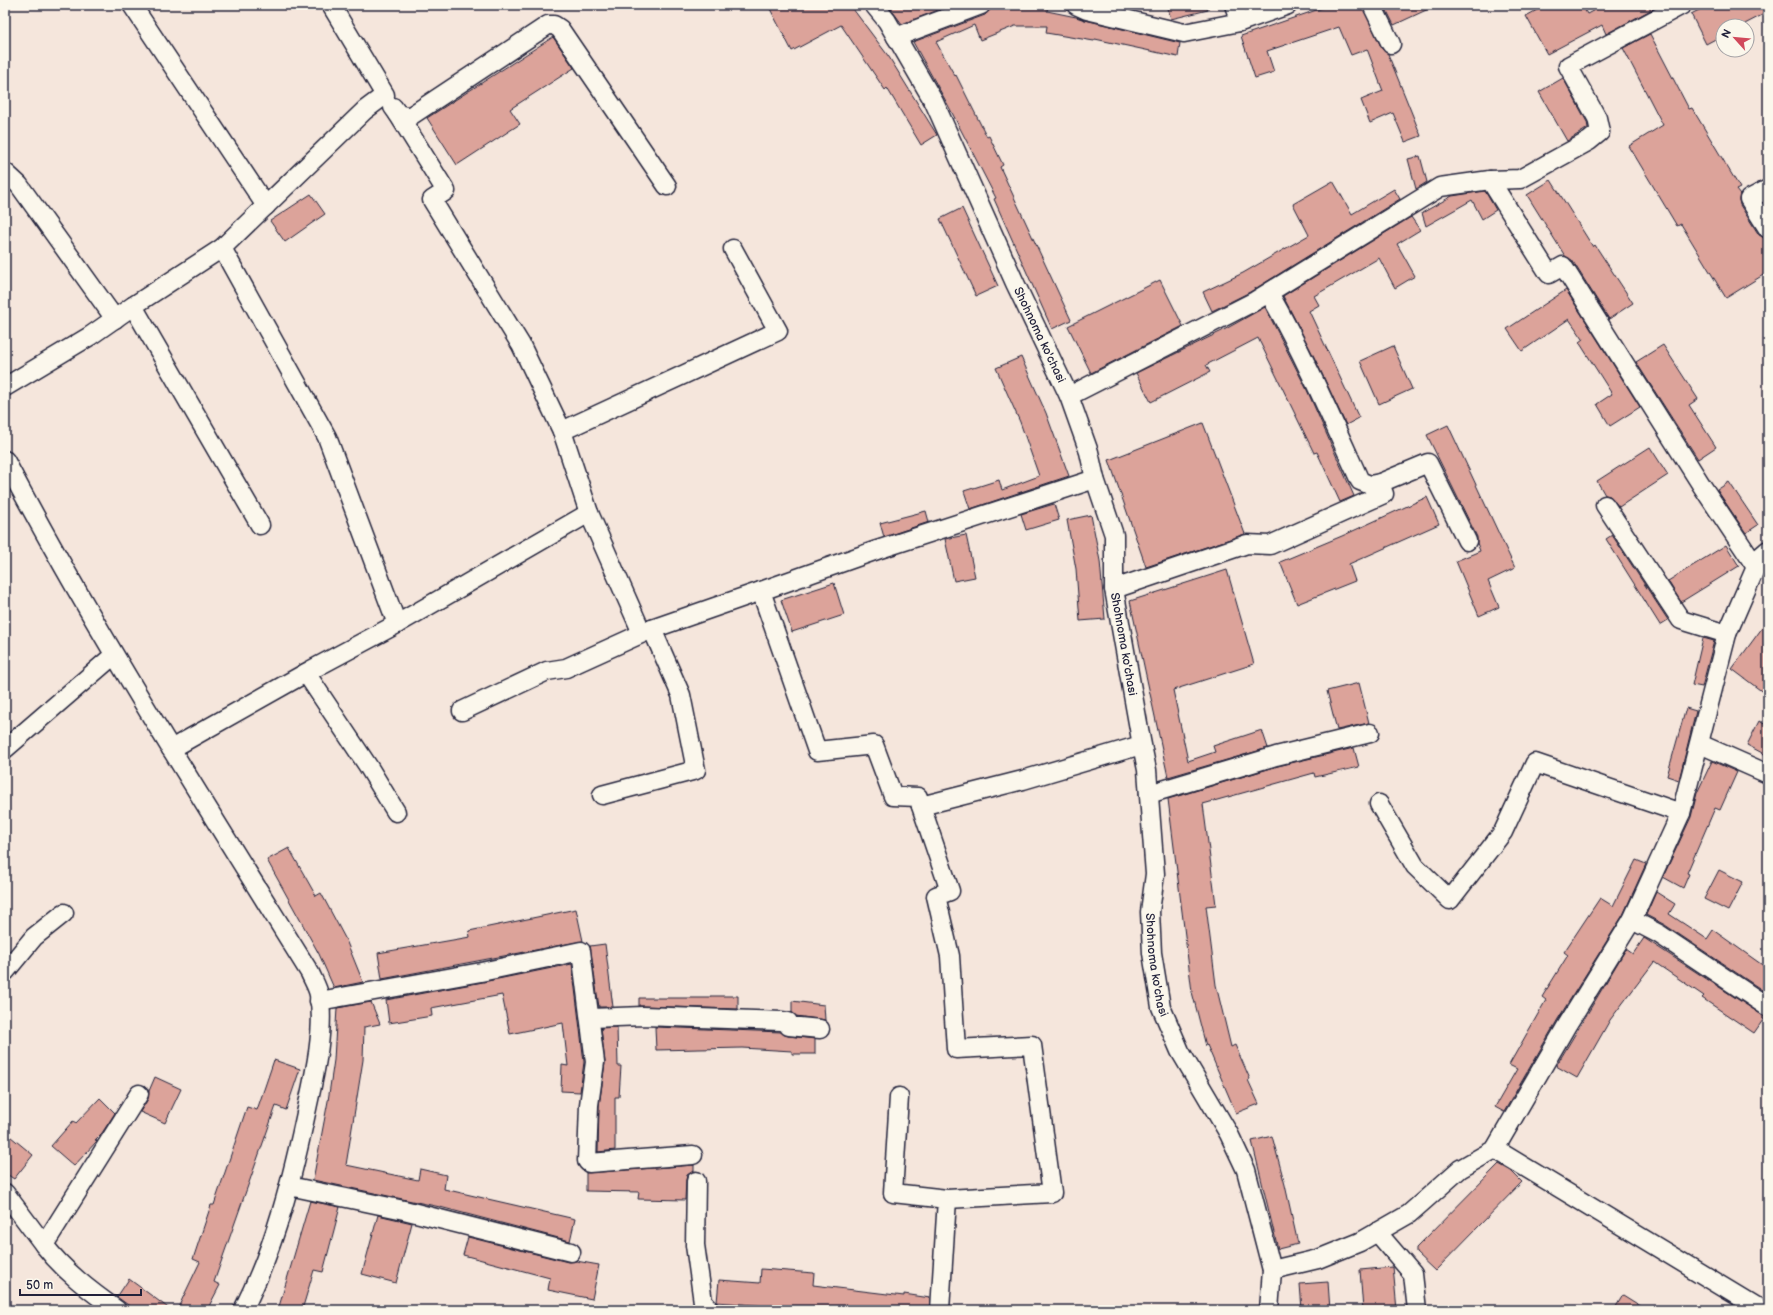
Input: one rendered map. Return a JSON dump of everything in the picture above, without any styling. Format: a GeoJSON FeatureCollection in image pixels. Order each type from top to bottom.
{"type":"FeatureCollection","features":[{"type":"Feature","properties":{"kind":"street"},"geometry":{"type":"LineString","coordinates":[[132,5],[266,206]]}},
{"type":"Feature","properties":{"kind":"street"},"geometry":{"type":"LineString","coordinates":[[331,5],[385,95],[446,190],[432,200],[521,345],[562,431],[589,513],[680,695],[696,770],[602,795]]}},
{"type":"Feature","properties":{"kind":"street","name":"Shohnoma ko'chasi"},"geometry":{"type":"LineString","coordinates":[[874,5],[887,21],[934,102],[1015,283],[1069,396],[1089,452],[1095,479],[1114,535],[1114,589],[1141,745],[1148,770],[1155,874],[1150,912],[1152,953],[1161,1007],[1180,1051],[1229,1134],[1246,1170],[1272,1270],[1269,1310]]}},
{"type":"Feature","properties":{"kind":"street"},"geometry":{"type":"LineString","coordinates":[[896,37],[981,5]]}},
{"type":"Feature","properties":{"kind":"street"},"geometry":{"type":"LineString","coordinates":[[1076,5],[1087,10],[1184,33],[1240,22],[1288,5]]}},
{"type":"Feature","properties":{"kind":"street"},"geometry":{"type":"LineString","coordinates":[[1234,5],[1240,22]]}},
{"type":"Feature","properties":{"kind":"street"},"geometry":{"type":"LineString","coordinates":[[1372,5],[1391,44]]}},
{"type":"Feature","properties":{"kind":"street"},"geometry":{"type":"LineString","coordinates":[[1069,396],[1269,293],[1440,187],[1490,180],[1520,179],[1590,141],[1600,132],[1597,118],[1568,66],[1682,5]]}},
{"type":"Feature","properties":{"kind":"street"},"geometry":{"type":"LineString","coordinates":[[398,114],[409,117],[548,25],[554,25],[560,29],[667,186]]}},
{"type":"Feature","properties":{"kind":"street"},"geometry":{"type":"LineString","coordinates":[[5,387],[90,336],[222,248],[365,110],[385,95]]}},
{"type":"Feature","properties":{"kind":"street"},"geometry":{"type":"LineString","coordinates":[[5,172],[19,185],[115,319]]}},
{"type":"Feature","properties":{"kind":"street"},"geometry":{"type":"LineString","coordinates":[[1490,180],[1549,274],[1563,266],[1702,486],[1756,567]]}},
{"type":"Feature","properties":{"kind":"street"},"geometry":{"type":"LineString","coordinates":[[1768,189],[1750,199],[1768,229]]}},
{"type":"Feature","properties":{"kind":"street"},"geometry":{"type":"LineString","coordinates":[[222,248],[326,437],[397,624]]}},
{"type":"Feature","properties":{"kind":"street"},"geometry":{"type":"LineString","coordinates":[[562,431],[778,331],[733,249]]}},
{"type":"Feature","properties":{"kind":"street"},"geometry":{"type":"LineString","coordinates":[[1269,293],[1313,377],[1360,481],[1370,485],[1380,483],[1428,463],[1467,541]]}},
{"type":"Feature","properties":{"kind":"street"},"geometry":{"type":"LineString","coordinates":[[133,306],[260,525]]}},
{"type":"Feature","properties":{"kind":"street"},"geometry":{"type":"LineString","coordinates":[[5,460],[50,545],[114,655],[310,973],[319,995],[321,1018],[315,1071],[296,1162],[268,1256],[243,1310]]}},
{"type":"Feature","properties":{"kind":"street"},"geometry":{"type":"LineString","coordinates":[[462,712],[547,670],[566,668],[647,631],[877,550],[1095,479]]}},
{"type":"Feature","properties":{"kind":"street"},"geometry":{"type":"LineString","coordinates":[[1114,589],[1247,544],[1270,545],[1384,494],[1380,483]]}},
{"type":"Feature","properties":{"kind":"street"},"geometry":{"type":"LineString","coordinates":[[1605,505],[1681,620],[1727,634]]}},
{"type":"Feature","properties":{"kind":"street"},"geometry":{"type":"LineString","coordinates":[[171,749],[397,624],[589,513]]}},
{"type":"Feature","properties":{"kind":"street"},"geometry":{"type":"LineString","coordinates":[[1272,1270],[1318,1259],[1360,1242],[1409,1214],[1460,1169],[1495,1149],[1567,1025],[1632,920],[1680,813],[1700,744],[1727,634],[1761,556],[1768,550]]}},
{"type":"Feature","properties":{"kind":"street"},"geometry":{"type":"LineString","coordinates":[[761,590],[817,751],[874,746],[893,796],[918,797],[950,891],[936,896],[950,956],[956,1049],[1032,1045],[1052,1193],[946,1199],[893,1193],[898,1097]]}},
{"type":"Feature","properties":{"kind":"street"},"geometry":{"type":"LineString","coordinates":[[5,749],[114,655]]}},
{"type":"Feature","properties":{"kind":"street"},"geometry":{"type":"LineString","coordinates":[[306,673],[396,812]]}},
{"type":"Feature","properties":{"kind":"street"},"geometry":{"type":"LineString","coordinates":[[1149,794],[1276,756],[1370,733]]}},
{"type":"Feature","properties":{"kind":"street"},"geometry":{"type":"LineString","coordinates":[[1700,744],[1768,774]]}},
{"type":"Feature","properties":{"kind":"street"},"geometry":{"type":"LineString","coordinates":[[921,806],[1023,780],[1141,745]]}},
{"type":"Feature","properties":{"kind":"street"},"geometry":{"type":"LineString","coordinates":[[1379,804],[1415,866],[1450,900],[1503,832],[1535,763],[1680,813]]}},
{"type":"Feature","properties":{"kind":"street"},"geometry":{"type":"LineString","coordinates":[[5,972],[34,937],[64,913]]}},
{"type":"Feature","properties":{"kind":"street"},"geometry":{"type":"LineString","coordinates":[[1632,920],[1659,934],[1768,1007]]}},
{"type":"Feature","properties":{"kind":"street"},"geometry":{"type":"LineString","coordinates":[[319,1000],[481,972],[581,951],[591,1018],[595,1062],[589,1105],[587,1161],[589,1163],[693,1155]]}},
{"type":"Feature","properties":{"kind":"street"},"geometry":{"type":"LineString","coordinates":[[591,1018],[643,1016],[781,1021],[788,1022],[789,1026],[820,1029]]}},
{"type":"Feature","properties":{"kind":"street"},"geometry":{"type":"LineString","coordinates":[[44,1245],[139,1094]]}},
{"type":"Feature","properties":{"kind":"street"},"geometry":{"type":"LineString","coordinates":[[1495,1149],[1761,1310]]}},
{"type":"Feature","properties":{"kind":"street"},"geometry":{"type":"LineString","coordinates":[[696,1181],[695,1245],[703,1302],[710,1310]]}},
{"type":"Feature","properties":{"kind":"street"},"geometry":{"type":"LineString","coordinates":[[289,1186],[404,1210],[571,1252]]}},
{"type":"Feature","properties":{"kind":"street"},"geometry":{"type":"LineString","coordinates":[[5,1193],[59,1264],[95,1295],[117,1310]]}},
{"type":"Feature","properties":{"kind":"street"},"geometry":{"type":"LineString","coordinates":[[940,1310],[946,1199]]}},
{"type":"Feature","properties":{"kind":"street"},"geometry":{"type":"LineString","coordinates":[[1377,1232],[1413,1274],[1417,1310]]}},
{"type":"Feature","properties":{"kind":"building"},"geometry":{"type":"Polygon","coordinates":[[[768,5],[850,5],[889,57],[937,135],[921,145],[887,88],[885,90],[841,25],[792,51],[768,5]]]}},
{"type":"Feature","properties":{"kind":"building"},"geometry":{"type":"Polygon","coordinates":[[[888,5],[951,5],[902,24],[888,5]]]}},
{"type":"Feature","properties":{"kind":"building"},"geometry":{"type":"Polygon","coordinates":[[[991,5],[1048,5],[1047,11],[1180,43],[1178,57],[1095,39],[1094,41],[1046,33],[1047,26],[1015,26],[980,40],[974,25],[936,42],[955,76],[956,75],[987,137],[989,136],[1003,165],[1000,167],[1071,320],[1052,329],[994,199],[996,198],[948,105],[913,42],[985,15],[989,11],[991,5]]]}},
{"type":"Feature","properties":{"kind":"building"},"geometry":{"type":"Polygon","coordinates":[[[1167,5],[1208,5],[1208,10],[1171,19],[1167,5]]]}},
{"type":"Feature","properties":{"kind":"building"},"geometry":{"type":"Polygon","coordinates":[[[1331,5],[1362,5],[1382,49],[1388,54],[1421,136],[1405,142],[1393,113],[1370,123],[1361,100],[1383,91],[1367,49],[1351,55],[1339,27],[1267,51],[1274,72],[1255,78],[1241,36],[1331,5]]]}},
{"type":"Feature","properties":{"kind":"building"},"geometry":{"type":"Polygon","coordinates":[[[1384,5],[1437,5],[1394,25],[1384,5]]]}},
{"type":"Feature","properties":{"kind":"building"},"geometry":{"type":"Polygon","coordinates":[[[1546,5],[1582,5],[1587,14],[1604,5],[1660,5],[1606,34],[1602,25],[1547,54],[1526,16],[1546,5]]]}},
{"type":"Feature","properties":{"kind":"building"},"geometry":{"type":"Polygon","coordinates":[[[1709,5],[1768,5],[1768,12],[1755,19],[1715,18],[1715,39],[1706,44],[1691,14],[1709,5]]]}},
{"type":"Feature","properties":{"kind":"building"},"geometry":{"type":"Polygon","coordinates":[[[1650,34],[1689,109],[1692,108],[1740,188],[1736,190],[1740,195],[1740,205],[1759,235],[1766,239],[1768,243],[1768,272],[1726,298],[1681,224],[1677,226],[1629,146],[1663,125],[1623,48],[1650,34]]]}},
{"type":"Feature","properties":{"kind":"building"},"geometry":{"type":"Polygon","coordinates":[[[553,37],[574,68],[510,109],[520,124],[457,165],[427,118],[553,37]]]}},
{"type":"Feature","properties":{"kind":"building"},"geometry":{"type":"Polygon","coordinates":[[[1563,78],[1587,122],[1588,128],[1567,141],[1539,92],[1563,78]]]}},
{"type":"Feature","properties":{"kind":"building"},"geometry":{"type":"Polygon","coordinates":[[[1420,156],[1427,182],[1416,189],[1408,159],[1420,156]]]}},
{"type":"Feature","properties":{"kind":"building"},"geometry":{"type":"Polygon","coordinates":[[[1551,180],[1593,247],[1595,245],[1633,303],[1609,319],[1572,260],[1565,256],[1527,195],[1551,180]]]}},
{"type":"Feature","properties":{"kind":"building"},"geometry":{"type":"Polygon","coordinates":[[[1333,181],[1352,214],[1394,189],[1400,199],[1250,292],[1212,311],[1203,292],[1243,273],[1309,235],[1293,204],[1333,181]]]}},
{"type":"Feature","properties":{"kind":"building"},"geometry":{"type":"Polygon","coordinates":[[[1485,191],[1496,210],[1482,219],[1472,200],[1426,226],[1422,213],[1452,196],[1485,191]]]}},
{"type":"Feature","properties":{"kind":"building"},"geometry":{"type":"Polygon","coordinates":[[[311,194],[325,214],[285,242],[270,221],[311,194]]]}},
{"type":"Feature","properties":{"kind":"building"},"geometry":{"type":"Polygon","coordinates":[[[962,208],[998,286],[976,296],[940,219],[962,208]]]}},
{"type":"Feature","properties":{"kind":"building"},"geometry":{"type":"Polygon","coordinates":[[[1411,217],[1420,230],[1397,244],[1415,276],[1395,288],[1379,258],[1314,296],[1319,305],[1309,311],[1359,418],[1346,425],[1283,296],[1411,217]]]}},
{"type":"Feature","properties":{"kind":"building"},"geometry":{"type":"Polygon","coordinates":[[[1160,280],[1183,326],[1091,373],[1068,326],[1160,280]]]}},
{"type":"Feature","properties":{"kind":"building"},"geometry":{"type":"Polygon","coordinates":[[[1566,290],[1640,407],[1610,426],[1597,404],[1612,394],[1579,342],[1583,339],[1569,319],[1522,351],[1507,329],[1566,290]]]}},
{"type":"Feature","properties":{"kind":"building"},"geometry":{"type":"Polygon","coordinates":[[[1265,307],[1307,390],[1354,496],[1340,502],[1317,452],[1314,453],[1258,338],[1206,365],[1210,372],[1151,402],[1136,373],[1222,331],[1265,307]]]}},
{"type":"Feature","properties":{"kind":"building"},"geometry":{"type":"Polygon","coordinates":[[[1663,345],[1698,399],[1689,405],[1716,447],[1698,459],[1636,362],[1663,345]]]}},
{"type":"Feature","properties":{"kind":"building"},"geometry":{"type":"Polygon","coordinates":[[[1393,346],[1412,389],[1379,404],[1360,361],[1393,346]]]}},
{"type":"Feature","properties":{"kind":"building"},"geometry":{"type":"Polygon","coordinates":[[[1021,357],[1046,413],[1069,476],[970,509],[964,491],[999,480],[1002,490],[1039,476],[1020,422],[996,368],[1021,357]]]}},
{"type":"Feature","properties":{"kind":"building"},"geometry":{"type":"Polygon","coordinates":[[[1203,423],[1245,534],[1146,567],[1109,460],[1203,423]]]}},
{"type":"Feature","properties":{"kind":"building"},"geometry":{"type":"Polygon","coordinates":[[[1448,425],[1515,568],[1488,581],[1499,607],[1479,616],[1456,561],[1480,551],[1477,543],[1477,537],[1427,435],[1448,425]]]}},
{"type":"Feature","properties":{"kind":"building"},"geometry":{"type":"Polygon","coordinates":[[[1650,447],[1668,475],[1619,507],[1610,496],[1605,495],[1597,481],[1650,447]]]}},
{"type":"Feature","properties":{"kind":"building"},"geometry":{"type":"Polygon","coordinates":[[[1729,482],[1758,525],[1746,533],[1717,490],[1729,482]]]}},
{"type":"Feature","properties":{"kind":"building"},"geometry":{"type":"Polygon","coordinates":[[[1427,497],[1439,524],[1349,564],[1355,581],[1297,604],[1280,562],[1342,536],[1427,497]]]}},
{"type":"Feature","properties":{"kind":"building"},"geometry":{"type":"Polygon","coordinates":[[[1054,504],[1059,520],[1026,530],[1021,514],[1054,504]]]}},
{"type":"Feature","properties":{"kind":"building"},"geometry":{"type":"Polygon","coordinates":[[[926,511],[929,522],[884,537],[880,523],[926,511]]]}},
{"type":"Feature","properties":{"kind":"building"},"geometry":{"type":"Polygon","coordinates":[[[1091,515],[1100,561],[1105,619],[1080,621],[1076,569],[1067,520],[1091,515]]]}},
{"type":"Feature","properties":{"kind":"building"},"geometry":{"type":"Polygon","coordinates":[[[966,535],[975,577],[954,581],[945,539],[966,535]]]}},
{"type":"Feature","properties":{"kind":"building"},"geometry":{"type":"Polygon","coordinates":[[[1612,535],[1668,620],[1660,625],[1606,539],[1612,535]]]}},
{"type":"Feature","properties":{"kind":"building"},"geometry":{"type":"Polygon","coordinates":[[[1726,545],[1739,566],[1681,602],[1668,581],[1726,545]]]}},
{"type":"Feature","properties":{"kind":"building"},"geometry":{"type":"Polygon","coordinates":[[[1227,570],[1254,664],[1173,690],[1188,761],[1215,752],[1213,746],[1262,730],[1268,748],[1168,777],[1130,601],[1227,570]]]}},
{"type":"Feature","properties":{"kind":"building"},"geometry":{"type":"Polygon","coordinates":[[[834,583],[844,615],[792,632],[781,600],[834,583]]]}},
{"type":"Feature","properties":{"kind":"building"},"geometry":{"type":"Polygon","coordinates":[[[1768,620],[1768,696],[1732,669],[1768,620]]]}},
{"type":"Feature","properties":{"kind":"building"},"geometry":{"type":"Polygon","coordinates":[[[1703,638],[1714,641],[1702,687],[1692,685],[1703,638]]]}},
{"type":"Feature","properties":{"kind":"building"},"geometry":{"type":"Polygon","coordinates":[[[1359,683],[1369,723],[1337,730],[1327,691],[1359,683]]]}},
{"type":"Feature","properties":{"kind":"building"},"geometry":{"type":"Polygon","coordinates":[[[1686,708],[1696,711],[1679,780],[1667,776],[1686,708]]]}},
{"type":"Feature","properties":{"kind":"building"},"geometry":{"type":"Polygon","coordinates":[[[1759,721],[1768,726],[1768,756],[1747,745],[1759,721]]]}},
{"type":"Feature","properties":{"kind":"building"},"geometry":{"type":"Polygon","coordinates":[[[1354,748],[1359,767],[1315,777],[1314,773],[1203,804],[1216,905],[1206,906],[1216,985],[1231,1047],[1235,1045],[1259,1104],[1236,1113],[1207,1045],[1206,1046],[1192,992],[1168,799],[1278,766],[1354,748]]]}},
{"type":"Feature","properties":{"kind":"building"},"geometry":{"type":"Polygon","coordinates":[[[1712,761],[1737,772],[1720,810],[1715,808],[1687,873],[1689,874],[1683,888],[1663,877],[1691,817],[1697,793],[1712,761]]]}},
{"type":"Feature","properties":{"kind":"building"},"geometry":{"type":"Polygon","coordinates":[[[289,848],[316,896],[321,893],[346,940],[363,982],[334,988],[319,954],[267,860],[289,848]]]}},
{"type":"Feature","properties":{"kind":"building"},"geometry":{"type":"Polygon","coordinates":[[[1636,860],[1646,864],[1623,915],[1558,1019],[1504,1112],[1495,1107],[1517,1069],[1509,1065],[1546,1000],[1542,997],[1568,955],[1564,952],[1600,898],[1613,906],[1636,860]]]}},
{"type":"Feature","properties":{"kind":"building"},"geometry":{"type":"Polygon","coordinates":[[[1719,870],[1743,882],[1728,911],[1704,899],[1719,870]]]}},
{"type":"Feature","properties":{"kind":"building"},"geometry":{"type":"Polygon","coordinates":[[[1656,892],[1675,904],[1669,914],[1707,939],[1713,930],[1768,969],[1768,994],[1665,925],[1646,915],[1656,892]]]}},
{"type":"Feature","properties":{"kind":"building"},"geometry":{"type":"Polygon","coordinates":[[[576,909],[583,941],[382,979],[378,953],[470,937],[469,931],[576,909]]]}},
{"type":"Feature","properties":{"kind":"building"},"geometry":{"type":"Polygon","coordinates":[[[1644,938],[1765,1017],[1754,1033],[1702,998],[1704,996],[1654,962],[1610,1020],[1577,1078],[1556,1066],[1626,949],[1633,954],[1644,938]]]}},
{"type":"Feature","properties":{"kind":"building"},"geometry":{"type":"Polygon","coordinates":[[[605,944],[613,1007],[599,1007],[590,946],[605,944]]]}},
{"type":"Feature","properties":{"kind":"building"},"geometry":{"type":"Polygon","coordinates":[[[572,964],[584,1062],[580,1092],[561,1091],[562,1065],[568,1066],[563,1023],[510,1034],[502,995],[431,1008],[432,1016],[389,1023],[386,1000],[572,964]]]}},
{"type":"Feature","properties":{"kind":"building"},"geometry":{"type":"Polygon","coordinates":[[[710,996],[738,996],[738,1009],[639,1006],[639,998],[710,998],[710,996]]]}},
{"type":"Feature","properties":{"kind":"building"},"geometry":{"type":"Polygon","coordinates":[[[792,1001],[824,1005],[825,1020],[796,1016],[792,1013],[792,1001]]]}},
{"type":"Feature","properties":{"kind":"building"},"geometry":{"type":"Polygon","coordinates":[[[371,1002],[380,1024],[364,1027],[363,1060],[346,1165],[418,1180],[420,1169],[446,1175],[444,1189],[575,1219],[570,1241],[440,1207],[313,1180],[334,1060],[337,1008],[371,1002]]]}},
{"type":"Feature","properties":{"kind":"building"},"geometry":{"type":"Polygon","coordinates":[[[617,1027],[618,1066],[621,1066],[619,1097],[615,1097],[615,1150],[598,1152],[599,1106],[605,1063],[601,1028],[617,1027]]]}},
{"type":"Feature","properties":{"kind":"building"},"geometry":{"type":"Polygon","coordinates":[[[655,1027],[781,1032],[788,1036],[815,1039],[815,1054],[792,1054],[792,1051],[742,1048],[656,1050],[655,1027]]]}},
{"type":"Feature","properties":{"kind":"building"},"geometry":{"type":"Polygon","coordinates":[[[274,1060],[300,1069],[286,1110],[276,1106],[214,1282],[220,1285],[207,1310],[177,1310],[200,1262],[193,1259],[211,1205],[214,1205],[247,1107],[257,1110],[274,1060]]]}},
{"type":"Feature","properties":{"kind":"building"},"geometry":{"type":"Polygon","coordinates":[[[155,1077],[181,1089],[165,1123],[140,1112],[148,1099],[149,1091],[155,1077]]]}},
{"type":"Feature","properties":{"kind":"building"},"geometry":{"type":"Polygon","coordinates":[[[100,1098],[115,1113],[102,1133],[95,1140],[97,1141],[74,1166],[51,1146],[73,1121],[76,1123],[100,1098]]]}},
{"type":"Feature","properties":{"kind":"building"},"geometry":{"type":"Polygon","coordinates":[[[5,1132],[33,1155],[14,1179],[5,1173],[5,1132]]]}},
{"type":"Feature","properties":{"kind":"building"},"geometry":{"type":"Polygon","coordinates":[[[1272,1136],[1298,1244],[1278,1249],[1252,1141],[1272,1136]]]}},
{"type":"Feature","properties":{"kind":"building"},"geometry":{"type":"Polygon","coordinates":[[[1499,1164],[1511,1171],[1522,1182],[1435,1271],[1416,1253],[1416,1248],[1499,1164]]]}},
{"type":"Feature","properties":{"kind":"building"},"geometry":{"type":"Polygon","coordinates":[[[694,1165],[694,1171],[687,1175],[685,1200],[638,1199],[639,1192],[586,1191],[586,1173],[694,1165]]]}},
{"type":"Feature","properties":{"kind":"building"},"geometry":{"type":"Polygon","coordinates":[[[310,1201],[340,1207],[323,1272],[314,1270],[302,1310],[278,1310],[310,1201]]]}},
{"type":"Feature","properties":{"kind":"building"},"geometry":{"type":"Polygon","coordinates":[[[378,1215],[412,1223],[396,1283],[362,1274],[378,1215]]]}},
{"type":"Feature","properties":{"kind":"building"},"geometry":{"type":"Polygon","coordinates":[[[468,1237],[568,1262],[576,1261],[599,1265],[592,1299],[548,1290],[550,1278],[463,1255],[468,1237]]]}},
{"type":"Feature","properties":{"kind":"building"},"geometry":{"type":"Polygon","coordinates":[[[1393,1267],[1397,1310],[1363,1310],[1360,1270],[1393,1267]]]}},
{"type":"Feature","properties":{"kind":"building"},"geometry":{"type":"Polygon","coordinates":[[[761,1269],[814,1273],[813,1285],[930,1298],[930,1310],[816,1310],[717,1302],[719,1280],[760,1283],[761,1269]]]}},
{"type":"Feature","properties":{"kind":"building"},"geometry":{"type":"Polygon","coordinates":[[[129,1279],[171,1310],[135,1310],[117,1297],[129,1279]]]}},
{"type":"Feature","properties":{"kind":"building"},"geometry":{"type":"Polygon","coordinates":[[[1328,1282],[1330,1310],[1302,1310],[1300,1284],[1328,1282]]]}},
{"type":"Feature","properties":{"kind":"building"},"geometry":{"type":"Polygon","coordinates":[[[1623,1295],[1647,1310],[1614,1310],[1623,1295]]]}}]}
